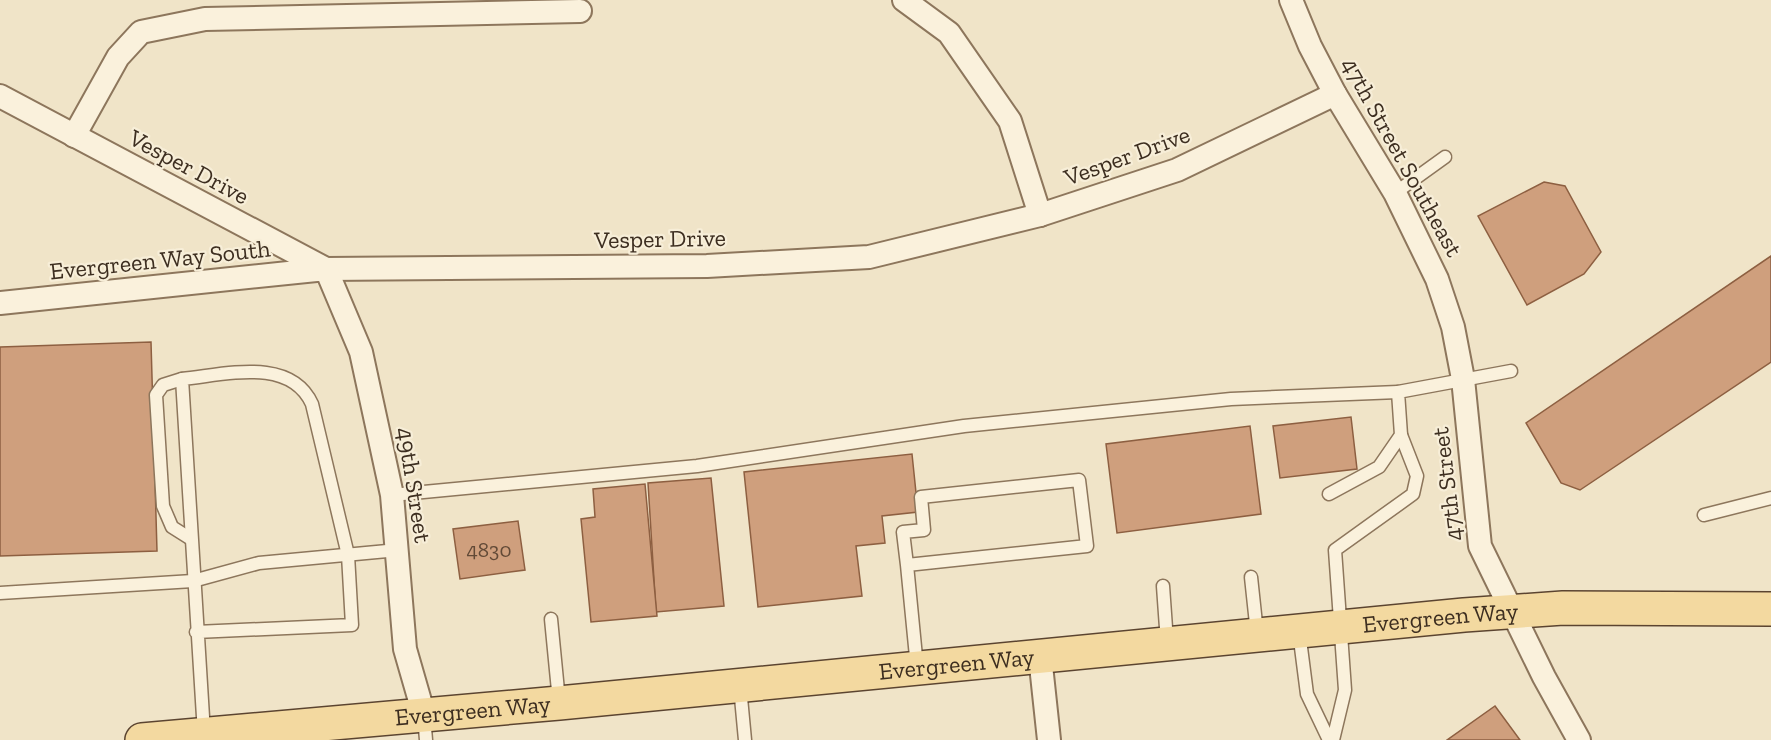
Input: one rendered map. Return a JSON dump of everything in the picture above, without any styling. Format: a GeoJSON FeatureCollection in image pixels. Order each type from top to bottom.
{"type":"FeatureCollection","features":[{"type":"Feature","properties":{"kind":"main road","name":"Evergreen Way"},"geometry":{"type":"LineString","coordinates":[[156,739],[425,728],[559,703],[1512,611],[1563,608],[1771,609]]}},
{"type":"Feature","properties":{"kind":"street"},"geometry":{"type":"LineString","coordinates":[[904,0],[949,33],[1010,121],[1040,215]]}},
{"type":"Feature","properties":{"kind":"street","name":"47th Street Southeast"},"geometry":{"type":"LineString","coordinates":[[1291,0],[1310,46],[1335,94],[1395,193],[1437,279],[1453,327],[1463,379]]}},
{"type":"Feature","properties":{"kind":"street"},"geometry":{"type":"LineString","coordinates":[[74,136],[118,57],[141,32],[205,19],[580,11]]}},
{"type":"Feature","properties":{"kind":"street","name":"Vesper Drive"},"geometry":{"type":"LineString","coordinates":[[0,96],[326,269],[707,266],[869,257],[1040,215],[1177,170],[1335,94]]}},
{"type":"Feature","properties":{"kind":"street","name":"Evergreen Way South"},"geometry":{"type":"LineString","coordinates":[[0,303],[326,269]]}},
{"type":"Feature","properties":{"kind":"street","name":"49th Street"},"geometry":{"type":"LineString","coordinates":[[326,269],[361,352],[392,495],[405,650],[425,728]]}},
{"type":"Feature","properties":{"kind":"street","name":"47th Street"},"geometry":{"type":"LineString","coordinates":[[1463,379],[1480,546],[1579,740]]}},
{"type":"Feature","properties":{"kind":"street"},"geometry":{"type":"LineString","coordinates":[[1040,656],[1048,740]]}},
{"type":"Feature","properties":{"kind":"lane"},"geometry":{"type":"LineString","coordinates":[[1395,193],[1445,158]]}},
{"type":"Feature","properties":{"kind":"lane"},"geometry":{"type":"LineString","coordinates":[[191,539],[172,527],[163,506],[156,395],[163,385],[182,379],[245,372],[285,376],[302,387],[312,404],[348,555],[352,626],[196,632]]}},
{"type":"Feature","properties":{"kind":"lane"},"geometry":{"type":"LineString","coordinates":[[392,495],[697,466],[999,423],[1231,399],[1398,392],[1511,372]]}},
{"type":"Feature","properties":{"kind":"lane"},"geometry":{"type":"LineString","coordinates":[[182,379],[204,737]]}},
{"type":"Feature","properties":{"kind":"lane"},"geometry":{"type":"LineString","coordinates":[[1331,740],[1345,690],[1335,550],[1413,494],[1417,476],[1401,435],[1398,392]]}},
{"type":"Feature","properties":{"kind":"lane"},"geometry":{"type":"LineString","coordinates":[[1329,494],[1379,467],[1401,435]]}},
{"type":"Feature","properties":{"kind":"lane"},"geometry":{"type":"LineString","coordinates":[[907,565],[1087,546],[1079,480],[921,497],[924,530],[903,532],[918,668]]}},
{"type":"Feature","properties":{"kind":"lane"},"geometry":{"type":"LineString","coordinates":[[1704,514],[1771,498]]}},
{"type":"Feature","properties":{"kind":"lane"},"geometry":{"type":"LineString","coordinates":[[0,593],[193,581],[259,563],[398,550]]}},
{"type":"Feature","properties":{"kind":"lane"},"geometry":{"type":"LineString","coordinates":[[1251,577],[1257,635]]}},
{"type":"Feature","properties":{"kind":"lane"},"geometry":{"type":"LineString","coordinates":[[1163,586],[1168,644]]}},
{"type":"Feature","properties":{"kind":"lane"},"geometry":{"type":"LineString","coordinates":[[551,619],[559,703]]}},
{"type":"Feature","properties":{"kind":"lane"},"geometry":{"type":"LineString","coordinates":[[1299,630],[1308,694],[1331,740]]}},
{"type":"Feature","properties":{"kind":"lane"},"geometry":{"type":"LineString","coordinates":[[740,685],[745,740]]}},
{"type":"Feature","properties":{"kind":"building"},"geometry":{"type":"Polygon","coordinates":[[[1544,182],[1565,186],[1601,252],[1584,274],[1527,305],[1478,216],[1544,182]]]}},
{"type":"Feature","properties":{"kind":"building"},"geometry":{"type":"Polygon","coordinates":[[[1771,256],[1771,362],[1580,490],[1561,483],[1526,423],[1771,256]]]}},
{"type":"Feature","properties":{"kind":"building"},"geometry":{"type":"Polygon","coordinates":[[[151,342],[157,551],[0,556],[0,347],[151,342]]]}},
{"type":"Feature","properties":{"kind":"building"},"geometry":{"type":"Polygon","coordinates":[[[1351,417],[1357,469],[1280,478],[1273,426],[1351,417]]]}},
{"type":"Feature","properties":{"kind":"building"},"geometry":{"type":"Polygon","coordinates":[[[1250,426],[1261,514],[1117,533],[1106,444],[1250,426]]]}},
{"type":"Feature","properties":{"kind":"building"},"geometry":{"type":"Polygon","coordinates":[[[912,454],[918,512],[882,516],[885,543],[856,546],[862,596],[758,607],[744,472],[912,454]]]}},
{"type":"Feature","properties":{"kind":"building"},"geometry":{"type":"Polygon","coordinates":[[[711,478],[724,606],[656,612],[648,483],[711,478]]]}},
{"type":"Feature","properties":{"kind":"building"},"geometry":{"type":"Polygon","coordinates":[[[645,484],[657,616],[591,622],[581,519],[595,517],[593,489],[645,484]]]}},
{"type":"Feature","properties":{"kind":"building"},"geometry":{"type":"Polygon","coordinates":[[[518,521],[525,570],[460,579],[453,529],[518,521]]]}},
{"type":"Feature","properties":{"kind":"building"},"geometry":{"type":"Polygon","coordinates":[[[1495,706],[1520,740],[1447,740],[1495,706]]]}}]}
